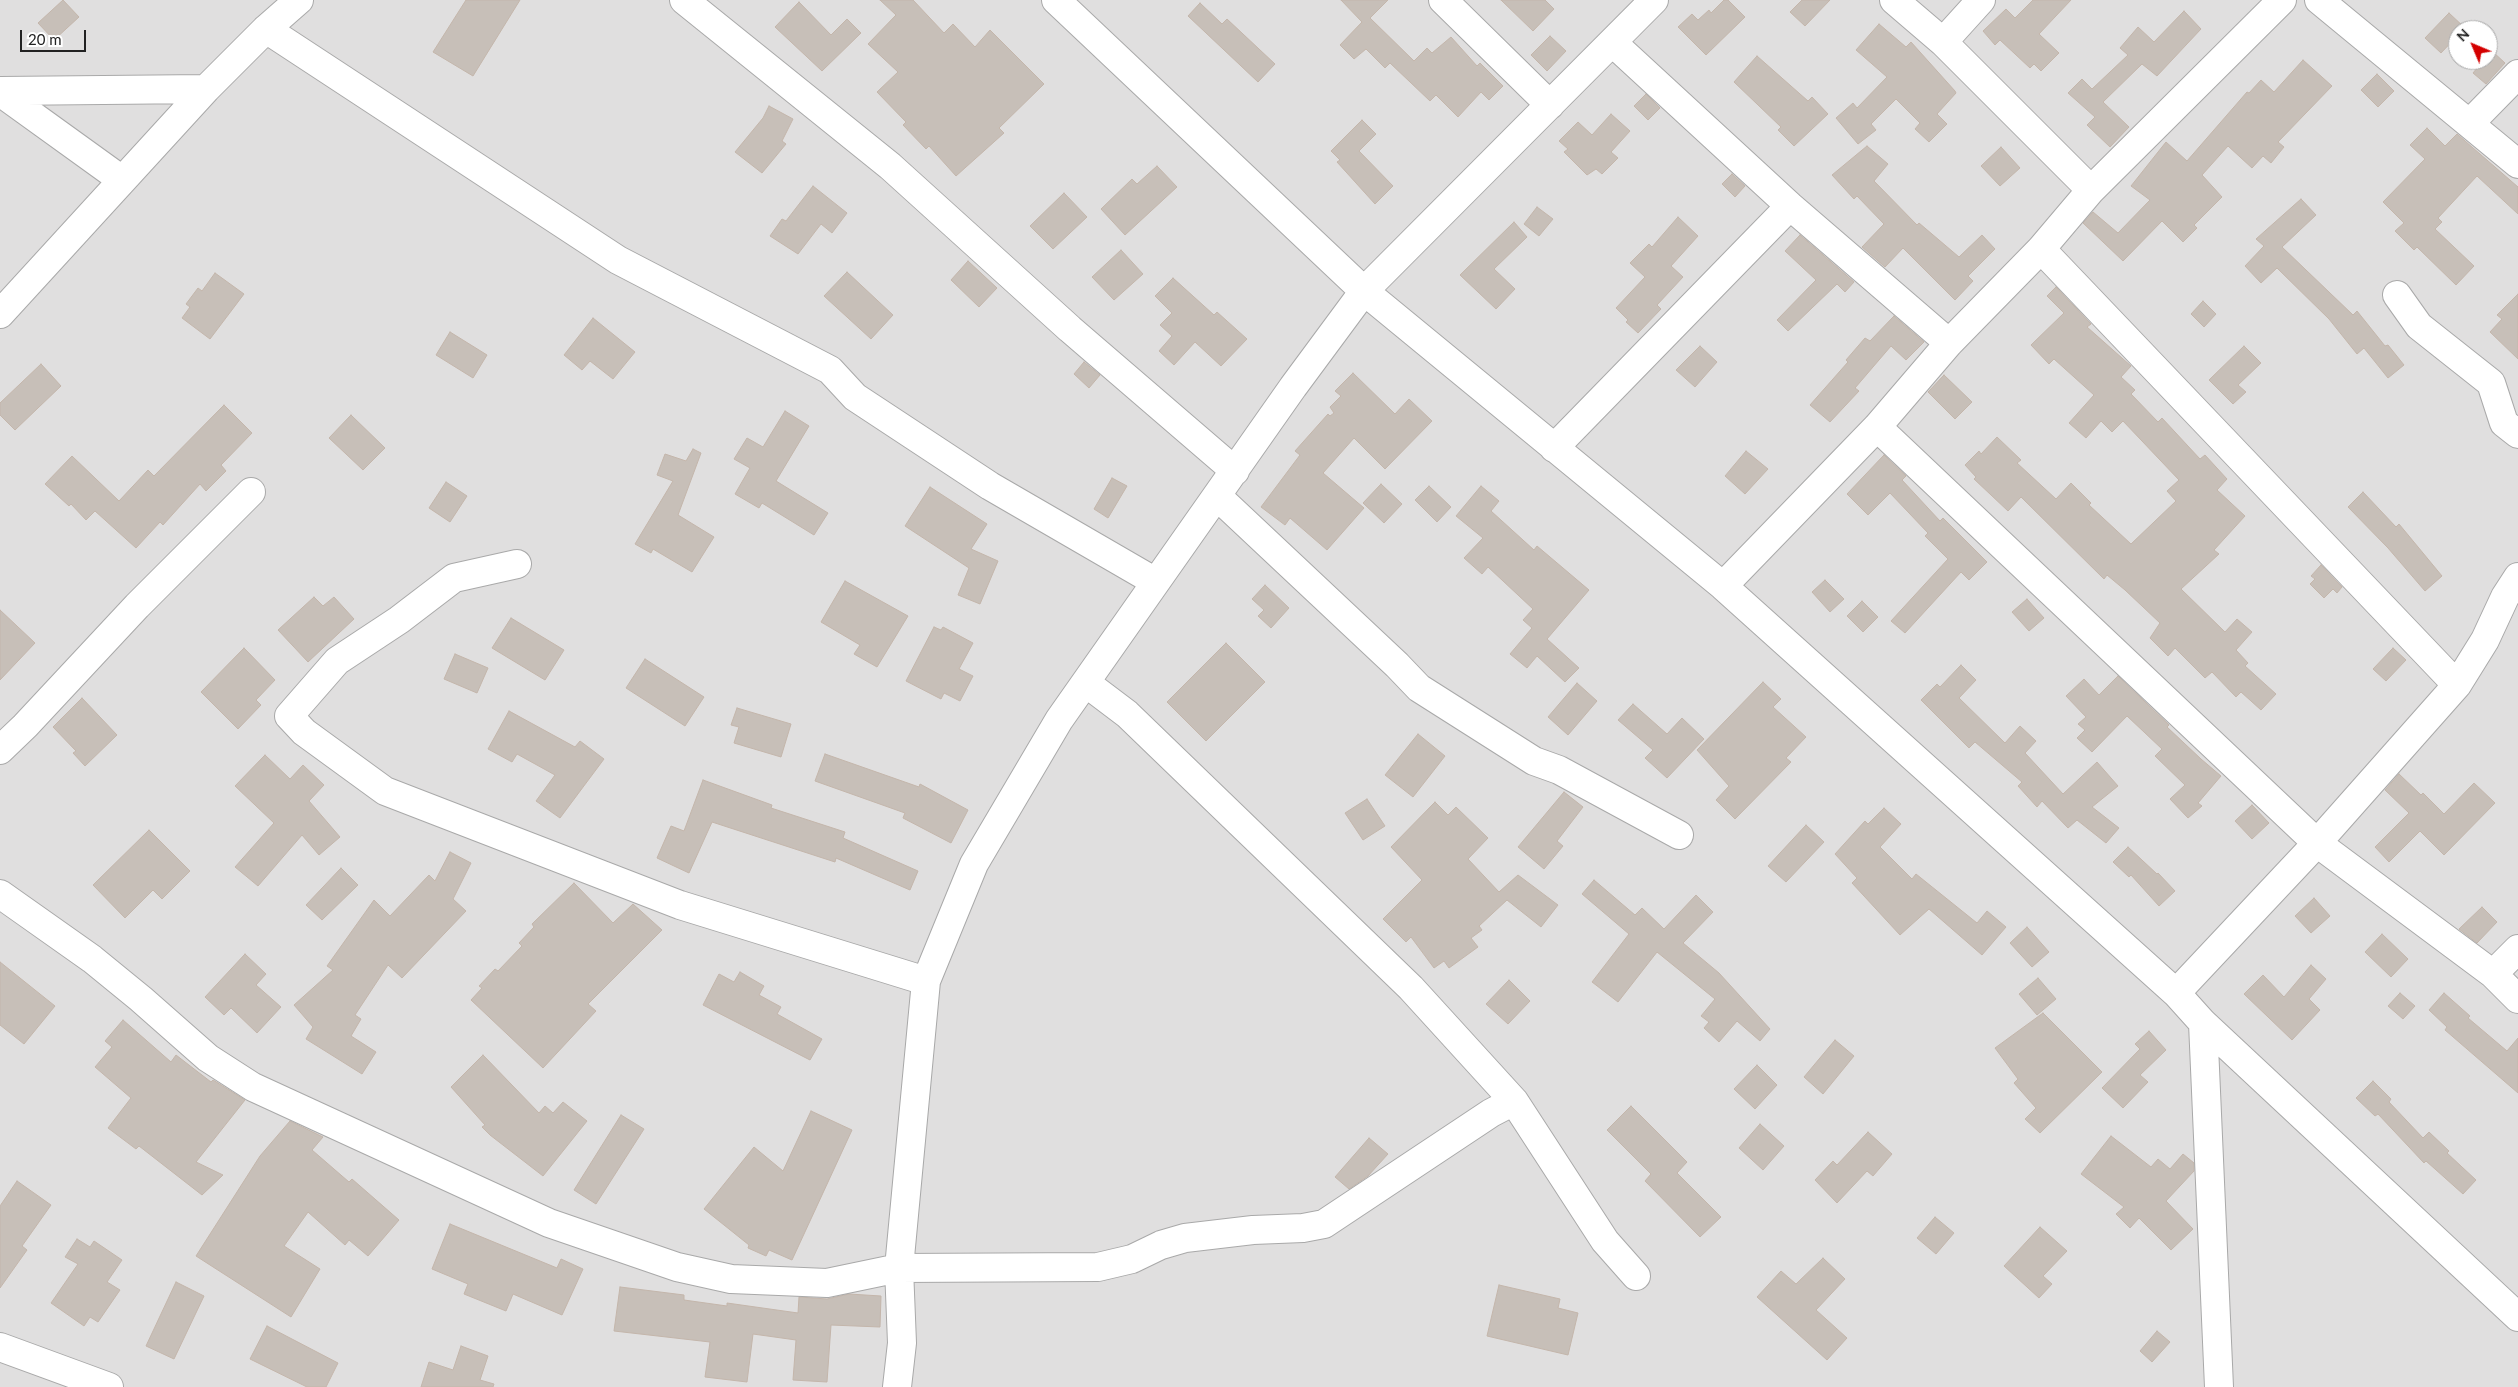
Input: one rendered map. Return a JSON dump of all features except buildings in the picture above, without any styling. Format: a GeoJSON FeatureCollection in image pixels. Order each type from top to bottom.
{"type":"FeatureCollection","features":[{"type":"Feature","properties":{"kind":"street"},"geometry":{"type":"LineString","coordinates":[[0,314],[206,89],[266,29],[299,0]]}},
{"type":"Feature","properties":{"kind":"street"},"geometry":{"type":"LineString","coordinates":[[684,0],[890,166],[1070,330],[1235,471]]}},
{"type":"Feature","properties":{"kind":"street"},"geometry":{"type":"LineString","coordinates":[[1056,0],[1364,291],[1723,586],[2176,993],[2203,1023],[2518,1317]]}},
{"type":"Feature","properties":{"kind":"street"},"geometry":{"type":"LineString","coordinates":[[1443,0],[1550,105]]}},
{"type":"Feature","properties":{"kind":"street"},"geometry":{"type":"LineString","coordinates":[[897,1387],[902,1342],[899,1268],[926,981],[974,864],[1059,720],[1154,581],[1364,291],[1614,43],[1654,0]]}},
{"type":"Feature","properties":{"kind":"street"},"geometry":{"type":"LineString","coordinates":[[1894,0],[1943,42],[2091,190]]}},
{"type":"Feature","properties":{"kind":"street"},"geometry":{"type":"LineString","coordinates":[[1943,42],[1981,0]]}},
{"type":"Feature","properties":{"kind":"street"},"geometry":{"type":"LineString","coordinates":[[1723,586],[1877,427],[1949,343],[2041,249],[2091,190],[2282,0]]}},
{"type":"Feature","properties":{"kind":"street"},"geometry":{"type":"LineString","coordinates":[[2319,0],[2518,164]]}},
{"type":"Feature","properties":{"kind":"street"},"geometry":{"type":"LineString","coordinates":[[266,29],[618,260],[830,370],[855,397],[990,486],[1154,581]]}},
{"type":"Feature","properties":{"kind":"street"},"geometry":{"type":"LineString","coordinates":[[1614,43],[1790,206],[1949,343]]}},
{"type":"Feature","properties":{"kind":"street"},"geometry":{"type":"LineString","coordinates":[[2470,123],[2518,74]]}},
{"type":"Feature","properties":{"kind":"street"},"geometry":{"type":"LineString","coordinates":[[0,92],[206,89]]}},
{"type":"Feature","properties":{"kind":"street"},"geometry":{"type":"LineString","coordinates":[[0,92],[122,180]]}},
{"type":"Feature","properties":{"kind":"street"},"geometry":{"type":"LineString","coordinates":[[1554,448],[1790,206]]}},
{"type":"Feature","properties":{"kind":"street"},"geometry":{"type":"LineString","coordinates":[[2041,249],[2457,685]]}},
{"type":"Feature","properties":{"kind":"street"},"geometry":{"type":"LineString","coordinates":[[2397,295],[2419,326],[2491,383],[2504,423],[2518,434]]}},
{"type":"Feature","properties":{"kind":"street"},"geometry":{"type":"LineString","coordinates":[[1877,427],[2317,843],[2493,974],[2518,999]]}},
{"type":"Feature","properties":{"kind":"street"},"geometry":{"type":"LineString","coordinates":[[0,750],[25,726],[137,606],[251,492]]}},
{"type":"Feature","properties":{"kind":"street"},"geometry":{"type":"LineString","coordinates":[[1217,496],[1397,665],[1419,688],[1534,761],[1559,770],[1679,835]]}},
{"type":"Feature","properties":{"kind":"street"},"geometry":{"type":"LineString","coordinates":[[517,564],[454,578],[399,620],[337,661],[289,716],[304,732],[385,791],[680,906],[926,981]]}},
{"type":"Feature","properties":{"kind":"street"},"geometry":{"type":"LineString","coordinates":[[2176,993],[2317,843],[2457,685],[2485,640],[2505,597],[2518,577]]}},
{"type":"Feature","properties":{"kind":"street"},"geometry":{"type":"LineString","coordinates":[[1086,682],[1126,714],[1411,988],[1514,1101],[1606,1241],[1636,1276]]}},
{"type":"Feature","properties":{"kind":"street"},"geometry":{"type":"LineString","coordinates":[[0,894],[92,959],[208,1058],[253,1087],[549,1222],[677,1267],[731,1279],[826,1282],[899,1268],[1098,1267],[1132,1258],[1185,1238],[1253,1230],[1303,1228],[1324,1224],[1490,1113],[1514,1101]]}},
{"type":"Feature","properties":{"kind":"street"},"geometry":{"type":"LineString","coordinates":[[2493,974],[2518,949]]}},
{"type":"Feature","properties":{"kind":"street"},"geometry":{"type":"LineString","coordinates":[[2203,1023],[2218,1387]]}},
{"type":"Feature","properties":{"kind":"street"},"geometry":{"type":"LineString","coordinates":[[0,1347],[109,1387]]}},
{"type":"Feature","properties":{"kind":"shaded area"},"geometry":{"type":"Polygon","coordinates":[[[0,0],[2518,0],[2518,1387],[0,1387],[0,0]]]}}]}
